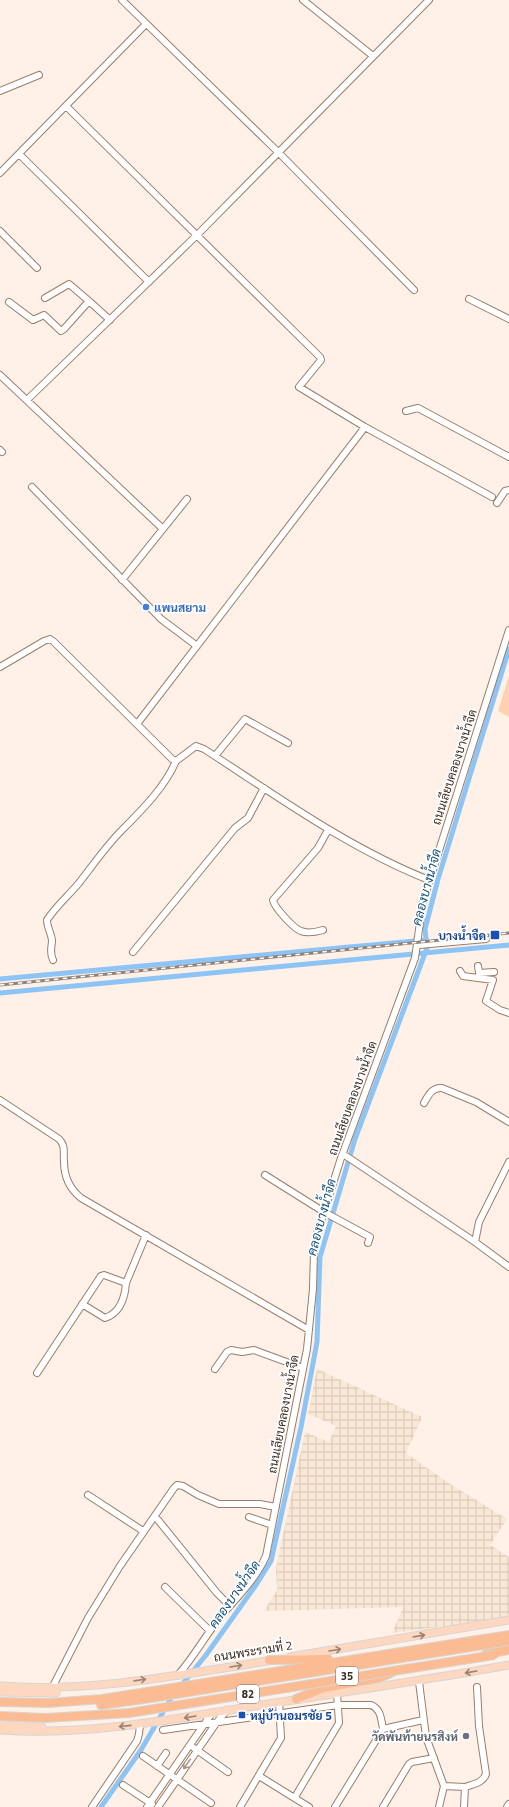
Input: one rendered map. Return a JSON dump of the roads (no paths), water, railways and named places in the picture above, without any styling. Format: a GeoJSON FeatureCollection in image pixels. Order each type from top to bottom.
{"type":"FeatureCollection","features":[{"type":"Feature","properties":{"kind":"highway","name":"ถนนพระรามที่ 2"},"geometry":{"type":"LineString","coordinates":[[0,1704],[75,1702],[509,1635]]}},
{"type":"Feature","properties":{"kind":"highway","name":"82"},"geometry":{"type":"LineString","coordinates":[[0,1704],[75,1706],[126,1702],[493,1644],[509,1640]]}},
{"type":"Feature","properties":{"kind":"highway","name":"82"},"geometry":{"type":"LineString","coordinates":[[0,1716],[57,1718],[129,1712],[509,1652]]}},
{"type":"Feature","properties":{"kind":"highway","name":"35"},"geometry":{"type":"LineString","coordinates":[[0,1716],[25,1718],[121,1712],[396,1668],[509,1652]]}},
{"type":"Feature","properties":{"kind":"highway"},"geometry":{"type":"LineString","coordinates":[[268,1660],[318,1659],[389,1654]]}},
{"type":"Feature","properties":{"kind":"highway"},"geometry":{"type":"LineString","coordinates":[[296,1699],[324,1688],[379,1678],[390,1674],[396,1668]]}},
{"type":"Feature","properties":{"kind":"main road","name":"ถนนพระรามที่ 2"},"geometry":{"type":"LineString","coordinates":[[0,1686],[52,1688],[102,1685],[203,1671],[509,1620]]}},
{"type":"Feature","properties":{"kind":"main road","name":"35"},"geometry":{"type":"LineString","coordinates":[[0,1730],[60,1731],[140,1725],[296,1699],[419,1682],[509,1666]]}},
{"type":"Feature","properties":{"kind":"main road"},"geometry":{"type":"LineString","coordinates":[[0,1692],[60,1692],[102,1685]]}},
{"type":"Feature","properties":{"kind":"main road"},"geometry":{"type":"LineString","coordinates":[[0,1724],[102,1729]]}},
{"type":"Feature","properties":{"kind":"street"},"geometry":{"type":"LineString","coordinates":[[122,0],[279,153],[414,290]]}},
{"type":"Feature","properties":{"kind":"street"},"geometry":{"type":"LineString","coordinates":[[303,0],[372,56]]}},
{"type":"Feature","properties":{"kind":"street"},"geometry":{"type":"LineString","coordinates":[[27,400],[198,234],[279,153],[372,56],[429,0]]}},
{"type":"Feature","properties":{"kind":"street"},"geometry":{"type":"LineString","coordinates":[[0,173],[146,24]]}},
{"type":"Feature","properties":{"kind":"street"},"geometry":{"type":"LineString","coordinates":[[0,91],[39,75]]}},
{"type":"Feature","properties":{"kind":"street"},"geometry":{"type":"LineString","coordinates":[[66,106],[198,234],[320,357],[321,360],[318,365],[299,387],[364,427],[492,497]]}},
{"type":"Feature","properties":{"kind":"street"},"geometry":{"type":"LineString","coordinates":[[19,154],[149,282]]}},
{"type":"Feature","properties":{"kind":"street"},"geometry":{"type":"LineString","coordinates":[[0,231],[37,268]]}},
{"type":"Feature","properties":{"kind":"street"},"geometry":{"type":"LineString","coordinates":[[45,298],[69,284],[110,320]]}},
{"type":"Feature","properties":{"kind":"street"},"geometry":{"type":"LineString","coordinates":[[469,299],[509,320]]}},
{"type":"Feature","properties":{"kind":"street"},"geometry":{"type":"LineString","coordinates":[[9,302],[33,320],[44,315],[61,331],[89,301]]}},
{"type":"Feature","properties":{"kind":"street"},"geometry":{"type":"LineString","coordinates":[[0,375],[163,529]]}},
{"type":"Feature","properties":{"kind":"street"},"geometry":{"type":"LineString","coordinates":[[406,411],[418,408],[509,457]]}},
{"type":"Feature","properties":{"kind":"street"},"geometry":{"type":"LineString","coordinates":[[139,721],[364,427]]}},
{"type":"Feature","properties":{"kind":"street"},"geometry":{"type":"LineString","coordinates":[[32,487],[161,619],[197,646]]}},
{"type":"Feature","properties":{"kind":"street"},"geometry":{"type":"LineString","coordinates":[[497,502],[505,491],[509,490]]}},
{"type":"Feature","properties":{"kind":"street"},"geometry":{"type":"LineString","coordinates":[[122,580],[187,499]]}},
{"type":"Feature","properties":{"kind":"street","name":"ถนนเลียบคลองบางน้ำจืด"},"geometry":{"type":"LineString","coordinates":[[180,1674],[193,1658],[210,1631],[255,1575],[264,1561],[303,1368],[313,1289],[314,1251],[344,1155],[415,958],[421,907],[509,630]]}},
{"type":"Feature","properties":{"kind":"street"},"geometry":{"type":"LineString","coordinates":[[0,668],[44,640],[54,641],[139,721],[167,756],[176,760]]}},
{"type":"Feature","properties":{"kind":"street"},"geometry":{"type":"LineString","coordinates":[[217,753],[245,718],[288,743]]}},
{"type":"Feature","properties":{"kind":"street"},"geometry":{"type":"LineString","coordinates":[[53,960],[50,950],[51,938],[47,926],[47,920],[121,831],[142,811],[171,771],[176,760],[196,746],[217,753],[264,788],[328,830],[406,871],[429,880]]}},
{"type":"Feature","properties":{"kind":"street"},"geometry":{"type":"LineString","coordinates":[[133,952],[235,828],[248,818],[264,788]]}},
{"type":"Feature","properties":{"kind":"street"},"geometry":{"type":"LineString","coordinates":[[323,930],[312,932],[300,931],[279,910],[273,900],[318,848],[328,830]]}},
{"type":"Feature","properties":{"kind":"street"},"geometry":{"type":"LineString","coordinates":[[420,945],[486,939]]}},
{"type":"Feature","properties":{"kind":"street"},"geometry":{"type":"LineString","coordinates":[[478,966],[479,973],[493,969],[493,980],[486,1001],[500,1010],[509,1013]]}},
{"type":"Feature","properties":{"kind":"street"},"geometry":{"type":"LineString","coordinates":[[460,971],[463,976],[493,980]]}},
{"type":"Feature","properties":{"kind":"street"},"geometry":{"type":"LineString","coordinates":[[424,1103],[431,1092],[437,1088],[442,1088],[476,1102],[509,1122]]}},
{"type":"Feature","properties":{"kind":"street"},"geometry":{"type":"LineString","coordinates":[[0,1100],[58,1139],[63,1144],[66,1173],[74,1192],[81,1198],[309,1330]]}},
{"type":"Feature","properties":{"kind":"street"},"geometry":{"type":"LineString","coordinates":[[344,1155],[475,1242],[509,1267]]}},
{"type":"Feature","properties":{"kind":"street"},"geometry":{"type":"LineString","coordinates":[[475,1242],[479,1222],[509,1162]]}},
{"type":"Feature","properties":{"kind":"street"},"geometry":{"type":"LineString","coordinates":[[265,1175],[326,1213],[370,1237],[368,1243]]}},
{"type":"Feature","properties":{"kind":"street"},"geometry":{"type":"LineString","coordinates":[[82,1304],[97,1315],[105,1318],[110,1316],[122,1303],[125,1295],[126,1283],[146,1235]]}},
{"type":"Feature","properties":{"kind":"street"},"geometry":{"type":"LineString","coordinates":[[37,1373],[100,1276],[104,1275],[126,1283]]}},
{"type":"Feature","properties":{"kind":"street"},"geometry":{"type":"LineString","coordinates":[[215,1369],[230,1350],[242,1352],[254,1350],[303,1368]]}},
{"type":"Feature","properties":{"kind":"street"},"geometry":{"type":"LineString","coordinates":[[52,1688],[88,1618],[120,1566],[170,1492],[180,1485],[219,1504],[260,1504],[276,1507]]}},
{"type":"Feature","properties":{"kind":"street"},"geometry":{"type":"LineString","coordinates":[[88,1495],[143,1531]]}},
{"type":"Feature","properties":{"kind":"street"},"geometry":{"type":"LineString","coordinates":[[249,1517],[272,1525]]}},
{"type":"Feature","properties":{"kind":"street"},"geometry":{"type":"LineString","coordinates":[[158,1520],[217,1593],[230,1606]]}},
{"type":"Feature","properties":{"kind":"street"},"geometry":{"type":"LineString","coordinates":[[165,1587],[210,1631]]}},
{"type":"Feature","properties":{"kind":"street"},"geometry":{"type":"LineString","coordinates":[[419,1682],[426,1737],[444,1786],[438,1807]]}},
{"type":"Feature","properties":{"kind":"street"},"geometry":{"type":"LineString","coordinates":[[444,1786],[465,1787],[478,1783],[485,1778],[486,1774],[479,1726],[476,1687]]}},
{"type":"Feature","properties":{"kind":"street"},"geometry":{"type":"LineString","coordinates":[[295,1797],[338,1723],[337,1693]]}},
{"type":"Feature","properties":{"kind":"street"},"geometry":{"type":"LineString","coordinates":[[240,1807],[281,1738],[280,1702]]}},
{"type":"Feature","properties":{"kind":"street"},"geometry":{"type":"LineString","coordinates":[[163,1730],[280,1712],[338,1705],[367,1704],[375,1706],[380,1714],[383,1728],[335,1807]]}},
{"type":"Feature","properties":{"kind":"street"},"geometry":{"type":"LineString","coordinates":[[124,1785],[148,1805],[157,1807],[227,1710]]}},
{"type":"Feature","properties":{"kind":"street"},"geometry":{"type":"LineString","coordinates":[[148,1805],[212,1713]]}},
{"type":"Feature","properties":{"kind":"street"},"geometry":{"type":"LineString","coordinates":[[383,1728],[423,1720]]}},
{"type":"Feature","properties":{"kind":"street"},"geometry":{"type":"LineString","coordinates":[[92,1807],[137,1741],[140,1734],[140,1725]]}},
{"type":"Feature","properties":{"kind":"street"},"geometry":{"type":"LineString","coordinates":[[197,1734],[205,1739]]}},
{"type":"Feature","properties":{"kind":"street"},"geometry":{"type":"LineString","coordinates":[[189,1745],[228,1772]]}},
{"type":"Feature","properties":{"kind":"street"},"geometry":{"type":"LineString","coordinates":[[157,1766],[166,1753]]}},
{"type":"Feature","properties":{"kind":"street"},"geometry":{"type":"LineString","coordinates":[[143,1756],[211,1803]]}},
{"type":"Feature","properties":{"kind":"street"},"geometry":{"type":"LineString","coordinates":[[383,1807],[409,1764],[412,1762],[434,1758]]}},
{"type":"Feature","properties":{"kind":"street"},"geometry":{"type":"LineString","coordinates":[[259,1776],[309,1807]]}},
{"type":"Feature","properties":{"kind":"street"},"geometry":{"type":"LineString","coordinates":[[464,1807],[465,1787]]}},
{"type":"Feature","properties":{"kind":"waterway","name":"คลองบางน้ำจืด"},"geometry":{"type":"LineString","coordinates":[[180,1687],[206,1655],[256,1585],[271,1561],[301,1427],[317,1342],[320,1257],[355,1139],[427,948],[425,929],[438,879],[509,649]]}},
{"type":"Feature","properties":{"kind":"waterway"},"geometry":{"type":"LineString","coordinates":[[0,979],[426,940]]}},
{"type":"Feature","properties":{"kind":"waterway"},"geometry":{"type":"LineString","coordinates":[[0,993],[509,945]]}},
{"type":"Feature","properties":{"kind":"waterway","name":"คลองบางน้ำจืด"},"geometry":{"type":"LineString","coordinates":[[101,1807],[141,1750],[174,1693]]}},
{"type":"Feature","properties":{"kind":"railway"},"geometry":{"type":"LineString","coordinates":[[0,985],[509,933]]}},
{"type":"Feature","properties":{"kind":"place","name":"แพนสยาม"},"geometry":{"type":"Point","coordinates":[146,607]}},
{"type":"Feature","properties":{"kind":"place","name":"บางน้ำจืด"},"geometry":{"type":"Point","coordinates":[495,935]}},
{"type":"Feature","properties":{"kind":"place","name":"หมู่บ้านอมรชัย 5"},"geometry":{"type":"Point","coordinates":[242,1715]}},
{"type":"Feature","properties":{"kind":"place","name":"วัดพันท้ายนรสิงห์"},"geometry":{"type":"Point","coordinates":[466,1736]}}]}
